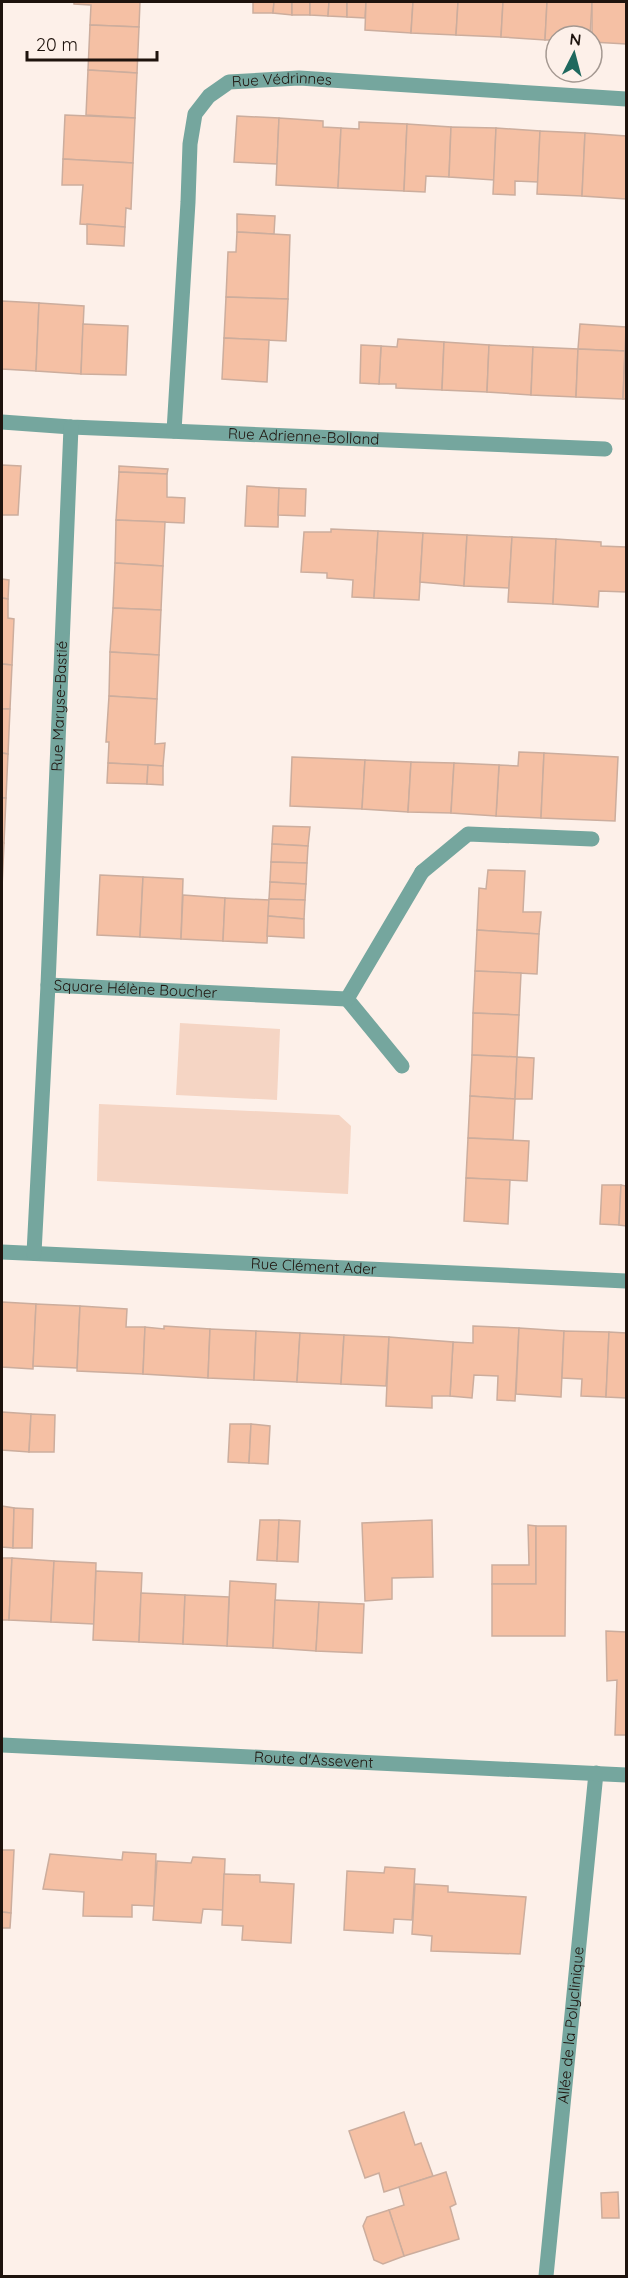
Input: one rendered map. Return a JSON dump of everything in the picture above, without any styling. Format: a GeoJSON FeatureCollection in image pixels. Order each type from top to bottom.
{"type":"FeatureCollection","features":[{"type":"Feature","properties":{"kind":"street","name":"Rue Védrinnes"},"geometry":{"type":"LineString","coordinates":[[174,431],[190,144],[195,114],[209,96],[228,82],[299,78],[627,99]]}},
{"type":"Feature","properties":{"kind":"street","name":"Rue Adrienne-Bolland"},"geometry":{"type":"LineString","coordinates":[[2,422],[71,427],[605,449]]}},
{"type":"Feature","properties":{"kind":"street","name":"Rue Maryse-Bastié"},"geometry":{"type":"LineString","coordinates":[[48,985],[71,427]]}},
{"type":"Feature","properties":{"kind":"street"},"geometry":{"type":"LineString","coordinates":[[402,1066],[347,999],[422,872],[468,834],[592,839]]}},
{"type":"Feature","properties":{"kind":"street","name":"Square Hélène Boucher"},"geometry":{"type":"LineString","coordinates":[[34,1253],[48,985],[347,999]]}},
{"type":"Feature","properties":{"kind":"street","name":"Rue Clément Ader"},"geometry":{"type":"LineString","coordinates":[[2,1252],[627,1281]]}},
{"type":"Feature","properties":{"kind":"street","name":"Route d'Assevent"},"geometry":{"type":"LineString","coordinates":[[2,1745],[627,1775]]}},
{"type":"Feature","properties":{"kind":"street","name":"Allée de la Polyclinique"},"geometry":{"type":"LineString","coordinates":[[546,2277],[596,1773]]}},
{"type":"Feature","properties":{"kind":"shaded area"},"geometry":{"type":"Polygon","coordinates":[[[180,1023],[280,1029],[277,1100],[176,1095],[180,1023]]]}},
{"type":"Feature","properties":{"kind":"shaded area"},"geometry":{"type":"Polygon","coordinates":[[[99,1104],[339,1115],[351,1126],[348,1194],[97,1181],[99,1104]]]}},
{"type":"Feature","properties":{"kind":"building"},"geometry":{"type":"Polygon","coordinates":[[[74,2],[140,2],[139,27],[90,25],[91,5],[74,4],[74,2]]]}},
{"type":"Feature","properties":{"kind":"building"},"geometry":{"type":"Polygon","coordinates":[[[253,2],[274,2],[273,13],[253,13],[253,2]]]}},
{"type":"Feature","properties":{"kind":"building"},"geometry":{"type":"Polygon","coordinates":[[[274,2],[292,2],[292,15],[273,13],[274,2]]]}},
{"type":"Feature","properties":{"kind":"building"},"geometry":{"type":"Polygon","coordinates":[[[292,2],[310,2],[310,15],[292,15],[292,2]]]}},
{"type":"Feature","properties":{"kind":"building"},"geometry":{"type":"Polygon","coordinates":[[[310,2],[329,2],[328,16],[310,15],[310,2]]]}},
{"type":"Feature","properties":{"kind":"building"},"geometry":{"type":"Polygon","coordinates":[[[329,2],[347,2],[347,17],[328,16],[329,2]]]}},
{"type":"Feature","properties":{"kind":"building"},"geometry":{"type":"Polygon","coordinates":[[[347,2],[366,2],[365,18],[347,17],[347,2]]]}},
{"type":"Feature","properties":{"kind":"building"},"geometry":{"type":"Polygon","coordinates":[[[366,2],[413,2],[411,33],[365,30],[366,2]]]}},
{"type":"Feature","properties":{"kind":"building"},"geometry":{"type":"Polygon","coordinates":[[[413,2],[458,2],[456,35],[411,33],[413,2]]]}},
{"type":"Feature","properties":{"kind":"building"},"geometry":{"type":"Polygon","coordinates":[[[458,2],[503,2],[501,37],[456,35],[458,2]]]}},
{"type":"Feature","properties":{"kind":"building"},"geometry":{"type":"Polygon","coordinates":[[[503,2],[547,2],[544,40],[501,37],[503,2]]]}},
{"type":"Feature","properties":{"kind":"building"},"geometry":{"type":"Polygon","coordinates":[[[547,2],[592,2],[591,24],[546,24],[547,2]]]}},
{"type":"Feature","properties":{"kind":"building"},"geometry":{"type":"Polygon","coordinates":[[[592,2],[626,2],[626,44],[604,43],[604,24],[592,24],[592,2]]]}},
{"type":"Feature","properties":{"kind":"building"},"geometry":{"type":"Polygon","coordinates":[[[90,25],[139,27],[137,73],[88,70],[90,25]]]}},
{"type":"Feature","properties":{"kind":"building"},"geometry":{"type":"Polygon","coordinates":[[[88,70],[137,73],[135,118],[86,115],[88,70]]]}},
{"type":"Feature","properties":{"kind":"building"},"geometry":{"type":"Polygon","coordinates":[[[65,115],[135,118],[133,163],[63,159],[65,115]]]}},
{"type":"Feature","properties":{"kind":"building"},"geometry":{"type":"Polygon","coordinates":[[[237,116],[279,118],[277,164],[234,162],[237,116]]]}},
{"type":"Feature","properties":{"kind":"building"},"geometry":{"type":"Polygon","coordinates":[[[279,118],[323,121],[323,127],[341,128],[338,188],[276,185],[279,118]]]}},
{"type":"Feature","properties":{"kind":"building"},"geometry":{"type":"Polygon","coordinates":[[[359,122],[407,124],[404,191],[338,188],[341,128],[359,129],[359,122]]]}},
{"type":"Feature","properties":{"kind":"building"},"geometry":{"type":"Polygon","coordinates":[[[407,124],[451,127],[449,177],[426,176],[425,192],[404,191],[407,124]]]}},
{"type":"Feature","properties":{"kind":"building"},"geometry":{"type":"Polygon","coordinates":[[[451,127],[496,128],[494,180],[449,177],[451,127]]]}},
{"type":"Feature","properties":{"kind":"building"},"geometry":{"type":"Polygon","coordinates":[[[496,128],[540,131],[538,182],[515,181],[515,195],[493,194],[496,128]]]}},
{"type":"Feature","properties":{"kind":"building"},"geometry":{"type":"Polygon","coordinates":[[[540,131],[585,133],[582,196],[537,194],[540,131]]]}},
{"type":"Feature","properties":{"kind":"building"},"geometry":{"type":"Polygon","coordinates":[[[585,133],[626,136],[626,199],[582,196],[585,133]]]}},
{"type":"Feature","properties":{"kind":"building"},"geometry":{"type":"Polygon","coordinates":[[[63,159],[133,163],[131,209],[126,208],[125,227],[80,224],[83,185],[62,185],[63,159]]]}},
{"type":"Feature","properties":{"kind":"building"},"geometry":{"type":"Polygon","coordinates":[[[237,214],[275,216],[274,234],[237,232],[237,214]]]}},
{"type":"Feature","properties":{"kind":"building"},"geometry":{"type":"Polygon","coordinates":[[[87,224],[125,227],[124,246],[87,244],[87,224]]]}},
{"type":"Feature","properties":{"kind":"building"},"geometry":{"type":"Polygon","coordinates":[[[237,232],[290,235],[288,299],[226,297],[228,252],[236,252],[237,232]]]}},
{"type":"Feature","properties":{"kind":"building"},"geometry":{"type":"Polygon","coordinates":[[[226,297],[288,299],[286,341],[224,338],[226,297]]]}},
{"type":"Feature","properties":{"kind":"building"},"geometry":{"type":"Polygon","coordinates":[[[2,301],[39,303],[36,371],[2,369],[2,301]]]}},
{"type":"Feature","properties":{"kind":"building"},"geometry":{"type":"Polygon","coordinates":[[[39,303],[84,306],[81,374],[36,371],[39,303]]]}},
{"type":"Feature","properties":{"kind":"building"},"geometry":{"type":"Polygon","coordinates":[[[83,324],[128,326],[126,375],[81,374],[83,324]]]}},
{"type":"Feature","properties":{"kind":"building"},"geometry":{"type":"Polygon","coordinates":[[[580,324],[626,327],[625,351],[578,349],[580,324]]]}},
{"type":"Feature","properties":{"kind":"building"},"geometry":{"type":"Polygon","coordinates":[[[224,338],[269,340],[267,382],[222,379],[224,338]]]}},
{"type":"Feature","properties":{"kind":"building"},"geometry":{"type":"Polygon","coordinates":[[[398,339],[444,342],[442,390],[396,388],[396,384],[379,384],[381,346],[397,347],[398,339]]]}},
{"type":"Feature","properties":{"kind":"building"},"geometry":{"type":"Polygon","coordinates":[[[444,342],[489,345],[487,392],[442,390],[444,342]]]}},
{"type":"Feature","properties":{"kind":"building"},"geometry":{"type":"Polygon","coordinates":[[[361,345],[381,346],[379,384],[360,383],[361,345]]]}},
{"type":"Feature","properties":{"kind":"building"},"geometry":{"type":"Polygon","coordinates":[[[489,345],[533,347],[531,395],[487,392],[489,345]]]}},
{"type":"Feature","properties":{"kind":"building"},"geometry":{"type":"Polygon","coordinates":[[[533,347],[578,349],[576,397],[531,395],[533,347]]]}},
{"type":"Feature","properties":{"kind":"building"},"geometry":{"type":"Polygon","coordinates":[[[578,349],[625,351],[623,399],[576,397],[578,349]]]}},
{"type":"Feature","properties":{"kind":"building"},"geometry":{"type":"Polygon","coordinates":[[[625,351],[626,399],[623,399],[625,351]]]}},
{"type":"Feature","properties":{"kind":"building"},"geometry":{"type":"Polygon","coordinates":[[[2,465],[21,466],[18,515],[2,515],[2,465]]]}},
{"type":"Feature","properties":{"kind":"building"},"geometry":{"type":"Polygon","coordinates":[[[119,466],[168,469],[167,474],[119,472],[119,466]]]}},
{"type":"Feature","properties":{"kind":"building"},"geometry":{"type":"Polygon","coordinates":[[[119,472],[167,474],[167,497],[185,498],[184,523],[116,520],[119,472]]]}},
{"type":"Feature","properties":{"kind":"building"},"geometry":{"type":"Polygon","coordinates":[[[247,486],[279,488],[278,527],[245,526],[247,486]]]}},
{"type":"Feature","properties":{"kind":"building"},"geometry":{"type":"Polygon","coordinates":[[[279,488],[306,489],[305,516],[278,515],[279,488]]]}},
{"type":"Feature","properties":{"kind":"building"},"geometry":{"type":"Polygon","coordinates":[[[116,520],[165,522],[163,566],[115,563],[116,520]]]}},
{"type":"Feature","properties":{"kind":"building"},"geometry":{"type":"Polygon","coordinates":[[[331,529],[378,531],[374,598],[352,597],[353,580],[327,578],[327,573],[301,572],[304,532],[331,532],[331,529]]]}},
{"type":"Feature","properties":{"kind":"building"},"geometry":{"type":"Polygon","coordinates":[[[378,531],[423,533],[419,600],[374,598],[378,531]]]}},
{"type":"Feature","properties":{"kind":"building"},"geometry":{"type":"Polygon","coordinates":[[[423,533],[467,535],[464,586],[420,582],[423,533]]]}},
{"type":"Feature","properties":{"kind":"building"},"geometry":{"type":"Polygon","coordinates":[[[467,535],[512,537],[509,588],[464,586],[467,535]]]}},
{"type":"Feature","properties":{"kind":"building"},"geometry":{"type":"Polygon","coordinates":[[[512,537],[556,539],[553,604],[508,602],[512,537]]]}},
{"type":"Feature","properties":{"kind":"building"},"geometry":{"type":"Polygon","coordinates":[[[556,539],[601,542],[601,546],[626,547],[626,592],[599,591],[598,607],[553,604],[556,539]]]}},
{"type":"Feature","properties":{"kind":"building"},"geometry":{"type":"Polygon","coordinates":[[[115,563],[163,566],[161,610],[113,608],[115,563]]]}},
{"type":"Feature","properties":{"kind":"building"},"geometry":{"type":"Polygon","coordinates":[[[2,579],[9,580],[8,599],[2,598],[2,579]]]}},
{"type":"Feature","properties":{"kind":"building"},"geometry":{"type":"Polygon","coordinates":[[[2,598],[8,599],[8,618],[14,619],[12,665],[2,664],[2,598]]]}},
{"type":"Feature","properties":{"kind":"building"},"geometry":{"type":"Polygon","coordinates":[[[113,608],[161,610],[159,655],[110,652],[113,608]]]}},
{"type":"Feature","properties":{"kind":"building"},"geometry":{"type":"Polygon","coordinates":[[[110,652],[159,655],[157,699],[109,696],[110,652]]]}},
{"type":"Feature","properties":{"kind":"building"},"geometry":{"type":"Polygon","coordinates":[[[2,664],[12,665],[10,709],[2,709],[2,664]]]}},
{"type":"Feature","properties":{"kind":"building"},"geometry":{"type":"Polygon","coordinates":[[[109,696],[157,699],[155,744],[165,743],[163,766],[108,763],[109,742],[106,742],[109,696]]]}},
{"type":"Feature","properties":{"kind":"building"},"geometry":{"type":"Polygon","coordinates":[[[2,709],[10,709],[8,754],[2,753],[2,709]]]}},
{"type":"Feature","properties":{"kind":"building"},"geometry":{"type":"Polygon","coordinates":[[[519,752],[544,753],[541,818],[496,816],[499,765],[518,766],[519,752]]]}},
{"type":"Feature","properties":{"kind":"building"},"geometry":{"type":"Polygon","coordinates":[[[2,753],[8,754],[6,798],[2,798],[2,753]]]}},
{"type":"Feature","properties":{"kind":"building"},"geometry":{"type":"Polygon","coordinates":[[[544,753],[618,757],[615,821],[541,818],[544,753]]]}},
{"type":"Feature","properties":{"kind":"building"},"geometry":{"type":"Polygon","coordinates":[[[292,757],[365,760],[362,809],[290,806],[292,757]]]}},
{"type":"Feature","properties":{"kind":"building"},"geometry":{"type":"Polygon","coordinates":[[[365,760],[411,762],[408,812],[362,809],[365,760]]]}},
{"type":"Feature","properties":{"kind":"building"},"geometry":{"type":"Polygon","coordinates":[[[411,762],[454,763],[451,813],[408,812],[411,762]]]}},
{"type":"Feature","properties":{"kind":"building"},"geometry":{"type":"Polygon","coordinates":[[[108,763],[148,765],[147,784],[107,783],[108,763]]]}},
{"type":"Feature","properties":{"kind":"building"},"geometry":{"type":"Polygon","coordinates":[[[454,763],[499,765],[496,816],[451,813],[454,763]]]}},
{"type":"Feature","properties":{"kind":"building"},"geometry":{"type":"Polygon","coordinates":[[[148,765],[163,766],[163,785],[147,784],[148,765]]]}},
{"type":"Feature","properties":{"kind":"building"},"geometry":{"type":"Polygon","coordinates":[[[2,798],[6,798],[4,843],[2,842],[2,798]]]}},
{"type":"Feature","properties":{"kind":"building"},"geometry":{"type":"Polygon","coordinates":[[[273,826],[310,827],[308,846],[272,844],[273,826]]]}},
{"type":"Feature","properties":{"kind":"building"},"geometry":{"type":"Polygon","coordinates":[[[2,842],[4,843],[2,888],[2,842]]]}},
{"type":"Feature","properties":{"kind":"building"},"geometry":{"type":"Polygon","coordinates":[[[272,844],[308,846],[307,863],[271,862],[272,844]]]}},
{"type":"Feature","properties":{"kind":"building"},"geometry":{"type":"Polygon","coordinates":[[[271,862],[307,863],[306,884],[270,882],[271,862]]]}},
{"type":"Feature","properties":{"kind":"building"},"geometry":{"type":"Polygon","coordinates":[[[488,870],[525,871],[523,912],[541,912],[539,934],[477,930],[479,888],[486,889],[488,870]]]}},
{"type":"Feature","properties":{"kind":"building"},"geometry":{"type":"Polygon","coordinates":[[[100,875],[143,877],[140,937],[97,935],[100,875]]]}},
{"type":"Feature","properties":{"kind":"building"},"geometry":{"type":"Polygon","coordinates":[[[143,877],[183,879],[181,939],[140,937],[143,877]]]}},
{"type":"Feature","properties":{"kind":"building"},"geometry":{"type":"Polygon","coordinates":[[[270,882],[306,884],[305,900],[269,899],[270,882]]]}},
{"type":"Feature","properties":{"kind":"building"},"geometry":{"type":"Polygon","coordinates":[[[183,895],[225,898],[223,941],[181,939],[183,895]]]}},
{"type":"Feature","properties":{"kind":"building"},"geometry":{"type":"Polygon","coordinates":[[[225,898],[269,900],[267,943],[223,941],[225,898]]]}},
{"type":"Feature","properties":{"kind":"building"},"geometry":{"type":"Polygon","coordinates":[[[269,899],[305,900],[304,919],[268,916],[269,899]]]}},
{"type":"Feature","properties":{"kind":"building"},"geometry":{"type":"Polygon","coordinates":[[[268,916],[304,919],[304,938],[267,936],[268,916]]]}},
{"type":"Feature","properties":{"kind":"building"},"geometry":{"type":"Polygon","coordinates":[[[477,930],[539,934],[537,974],[475,971],[477,930]]]}},
{"type":"Feature","properties":{"kind":"building"},"geometry":{"type":"Polygon","coordinates":[[[475,971],[521,973],[519,1015],[473,1013],[475,971]]]}},
{"type":"Feature","properties":{"kind":"building"},"geometry":{"type":"Polygon","coordinates":[[[473,1013],[519,1015],[517,1057],[472,1055],[473,1013]]]}},
{"type":"Feature","properties":{"kind":"building"},"geometry":{"type":"Polygon","coordinates":[[[472,1055],[517,1057],[515,1099],[470,1096],[472,1055]]]}},
{"type":"Feature","properties":{"kind":"building"},"geometry":{"type":"Polygon","coordinates":[[[517,1057],[534,1058],[532,1099],[515,1099],[517,1057]]]}},
{"type":"Feature","properties":{"kind":"building"},"geometry":{"type":"Polygon","coordinates":[[[470,1096],[515,1099],[513,1140],[468,1138],[470,1096]]]}},
{"type":"Feature","properties":{"kind":"building"},"geometry":{"type":"Polygon","coordinates":[[[468,1138],[529,1141],[527,1181],[466,1178],[468,1138]]]}},
{"type":"Feature","properties":{"kind":"building"},"geometry":{"type":"Polygon","coordinates":[[[466,1178],[510,1180],[508,1224],[464,1221],[466,1178]]]}},
{"type":"Feature","properties":{"kind":"building"},"geometry":{"type":"Polygon","coordinates":[[[602,1185],[621,1185],[619,1225],[600,1224],[602,1185]]]}},
{"type":"Feature","properties":{"kind":"building"},"geometry":{"type":"Polygon","coordinates":[[[621,1185],[626,1186],[626,1226],[619,1225],[621,1185]]]}},
{"type":"Feature","properties":{"kind":"building"},"geometry":{"type":"Polygon","coordinates":[[[2,1302],[36,1304],[33,1369],[2,1367],[2,1302]]]}},
{"type":"Feature","properties":{"kind":"building"},"geometry":{"type":"Polygon","coordinates":[[[36,1304],[80,1306],[77,1368],[33,1366],[36,1304]]]}},
{"type":"Feature","properties":{"kind":"building"},"geometry":{"type":"Polygon","coordinates":[[[80,1306],[127,1309],[126,1327],[145,1327],[143,1374],[77,1371],[80,1306]]]}},
{"type":"Feature","properties":{"kind":"building"},"geometry":{"type":"Polygon","coordinates":[[[164,1326],[210,1329],[208,1378],[143,1374],[145,1327],[164,1329],[164,1326]]]}},
{"type":"Feature","properties":{"kind":"building"},"geometry":{"type":"Polygon","coordinates":[[[473,1326],[519,1328],[515,1401],[497,1400],[498,1376],[474,1375],[472,1398],[450,1396],[453,1342],[473,1343],[473,1326]]]}},
{"type":"Feature","properties":{"kind":"building"},"geometry":{"type":"Polygon","coordinates":[[[519,1328],[564,1331],[561,1397],[516,1394],[519,1328]]]}},
{"type":"Feature","properties":{"kind":"building"},"geometry":{"type":"Polygon","coordinates":[[[210,1329],[256,1331],[254,1380],[208,1378],[210,1329]]]}},
{"type":"Feature","properties":{"kind":"building"},"geometry":{"type":"Polygon","coordinates":[[[256,1331],[300,1333],[297,1382],[254,1380],[256,1331]]]}},
{"type":"Feature","properties":{"kind":"building"},"geometry":{"type":"Polygon","coordinates":[[[564,1331],[609,1332],[606,1397],[581,1396],[582,1379],[562,1378],[564,1331]]]}},
{"type":"Feature","properties":{"kind":"building"},"geometry":{"type":"Polygon","coordinates":[[[609,1332],[626,1333],[626,1398],[606,1397],[609,1332]]]}},
{"type":"Feature","properties":{"kind":"building"},"geometry":{"type":"Polygon","coordinates":[[[300,1333],[344,1335],[341,1384],[297,1382],[300,1333]]]}},
{"type":"Feature","properties":{"kind":"building"},"geometry":{"type":"Polygon","coordinates":[[[344,1335],[389,1337],[386,1386],[341,1384],[344,1335]]]}},
{"type":"Feature","properties":{"kind":"building"},"geometry":{"type":"Polygon","coordinates":[[[389,1337],[453,1342],[450,1396],[432,1396],[432,1408],[386,1406],[389,1337]]]}},
{"type":"Feature","properties":{"kind":"building"},"geometry":{"type":"Polygon","coordinates":[[[2,1412],[31,1414],[29,1452],[2,1450],[2,1412]]]}},
{"type":"Feature","properties":{"kind":"building"},"geometry":{"type":"Polygon","coordinates":[[[31,1414],[55,1415],[54,1452],[29,1452],[31,1414]]]}},
{"type":"Feature","properties":{"kind":"building"},"geometry":{"type":"Polygon","coordinates":[[[230,1424],[251,1424],[249,1463],[228,1462],[230,1424]]]}},
{"type":"Feature","properties":{"kind":"building"},"geometry":{"type":"Polygon","coordinates":[[[251,1424],[270,1426],[268,1464],[249,1463],[251,1424]]]}},
{"type":"Feature","properties":{"kind":"building"},"geometry":{"type":"Polygon","coordinates":[[[2,1506],[14,1508],[13,1548],[2,1547],[2,1506]]]}},
{"type":"Feature","properties":{"kind":"building"},"geometry":{"type":"Polygon","coordinates":[[[14,1508],[33,1509],[32,1548],[13,1548],[14,1508]]]}},
{"type":"Feature","properties":{"kind":"building"},"geometry":{"type":"Polygon","coordinates":[[[260,1520],[279,1520],[277,1561],[257,1560],[260,1520]]]}},
{"type":"Feature","properties":{"kind":"building"},"geometry":{"type":"Polygon","coordinates":[[[279,1520],[300,1521],[298,1562],[277,1561],[279,1520]]]}},
{"type":"Feature","properties":{"kind":"building"},"geometry":{"type":"Polygon","coordinates":[[[432,1520],[433,1577],[392,1578],[392,1599],[365,1601],[362,1523],[432,1520]]]}},
{"type":"Feature","properties":{"kind":"building"},"geometry":{"type":"Polygon","coordinates":[[[528,1525],[536,1526],[536,1584],[492,1584],[492,1565],[529,1565],[528,1525]]]}},
{"type":"Feature","properties":{"kind":"building"},"geometry":{"type":"Polygon","coordinates":[[[536,1526],[566,1526],[565,1636],[492,1636],[492,1584],[536,1584],[536,1526]]]}},
{"type":"Feature","properties":{"kind":"building"},"geometry":{"type":"Polygon","coordinates":[[[2,1558],[12,1558],[9,1620],[2,1620],[2,1558]]]}},
{"type":"Feature","properties":{"kind":"building"},"geometry":{"type":"Polygon","coordinates":[[[12,1558],[54,1561],[51,1622],[9,1620],[12,1558]]]}},
{"type":"Feature","properties":{"kind":"building"},"geometry":{"type":"Polygon","coordinates":[[[54,1561],[96,1563],[94,1624],[51,1622],[54,1561]]]}},
{"type":"Feature","properties":{"kind":"building"},"geometry":{"type":"Polygon","coordinates":[[[96,1571],[142,1573],[139,1642],[93,1640],[96,1571]]]}},
{"type":"Feature","properties":{"kind":"building"},"geometry":{"type":"Polygon","coordinates":[[[230,1581],[276,1584],[273,1648],[227,1646],[230,1581]]]}},
{"type":"Feature","properties":{"kind":"building"},"geometry":{"type":"Polygon","coordinates":[[[141,1593],[185,1595],[183,1644],[139,1642],[141,1593]]]}},
{"type":"Feature","properties":{"kind":"building"},"geometry":{"type":"Polygon","coordinates":[[[185,1595],[229,1597],[227,1646],[183,1644],[185,1595]]]}},
{"type":"Feature","properties":{"kind":"building"},"geometry":{"type":"Polygon","coordinates":[[[275,1600],[319,1602],[316,1651],[273,1648],[275,1600]]]}},
{"type":"Feature","properties":{"kind":"building"},"geometry":{"type":"Polygon","coordinates":[[[319,1602],[364,1604],[362,1653],[316,1651],[319,1602]]]}},
{"type":"Feature","properties":{"kind":"building"},"geometry":{"type":"Polygon","coordinates":[[[606,1631],[626,1632],[626,1735],[615,1735],[617,1680],[607,1681],[606,1631]]]}},
{"type":"Feature","properties":{"kind":"building"},"geometry":{"type":"Polygon","coordinates":[[[2,1850],[14,1850],[11,1913],[2,1912],[2,1850]]]}},
{"type":"Feature","properties":{"kind":"building"},"geometry":{"type":"Polygon","coordinates":[[[123,1852],[156,1854],[154,1906],[132,1905],[132,1917],[83,1916],[84,1892],[43,1889],[50,1854],[122,1860],[123,1852]]]}},
{"type":"Feature","properties":{"kind":"building"},"geometry":{"type":"Polygon","coordinates":[[[193,1857],[225,1859],[223,1910],[203,1909],[201,1923],[153,1920],[157,1861],[191,1863],[193,1857]]]}},
{"type":"Feature","properties":{"kind":"building"},"geometry":{"type":"Polygon","coordinates":[[[385,1867],[415,1869],[412,1920],[394,1919],[393,1933],[344,1930],[347,1871],[384,1873],[385,1867]]]}},
{"type":"Feature","properties":{"kind":"building"},"geometry":{"type":"Polygon","coordinates":[[[224,1874],[260,1875],[260,1882],[294,1884],[291,1943],[242,1940],[243,1926],[222,1925],[224,1874]]]}},
{"type":"Feature","properties":{"kind":"building"},"geometry":{"type":"Polygon","coordinates":[[[415,1884],[448,1886],[448,1892],[526,1897],[520,1954],[431,1951],[432,1936],[412,1934],[415,1884]]]}},
{"type":"Feature","properties":{"kind":"building"},"geometry":{"type":"Polygon","coordinates":[[[2,1912],[11,1913],[10,1928],[2,1928],[2,1912]]]}},
{"type":"Feature","properties":{"kind":"building"},"geometry":{"type":"Polygon","coordinates":[[[404,2112],[415,2145],[421,2143],[433,2176],[384,2192],[379,2173],[365,2178],[349,2131],[404,2112]]]}},
{"type":"Feature","properties":{"kind":"building"},"geometry":{"type":"Polygon","coordinates":[[[446,2172],[456,2204],[450,2207],[459,2239],[404,2256],[389,2210],[404,2205],[399,2187],[446,2172]]]}},
{"type":"Feature","properties":{"kind":"building"},"geometry":{"type":"Polygon","coordinates":[[[618,2192],[619,2218],[602,2218],[601,2193],[618,2192]]]}},
{"type":"Feature","properties":{"kind":"building"},"geometry":{"type":"Polygon","coordinates":[[[389,2210],[404,2256],[383,2264],[374,2260],[363,2226],[367,2217],[389,2210]]]}}]}
